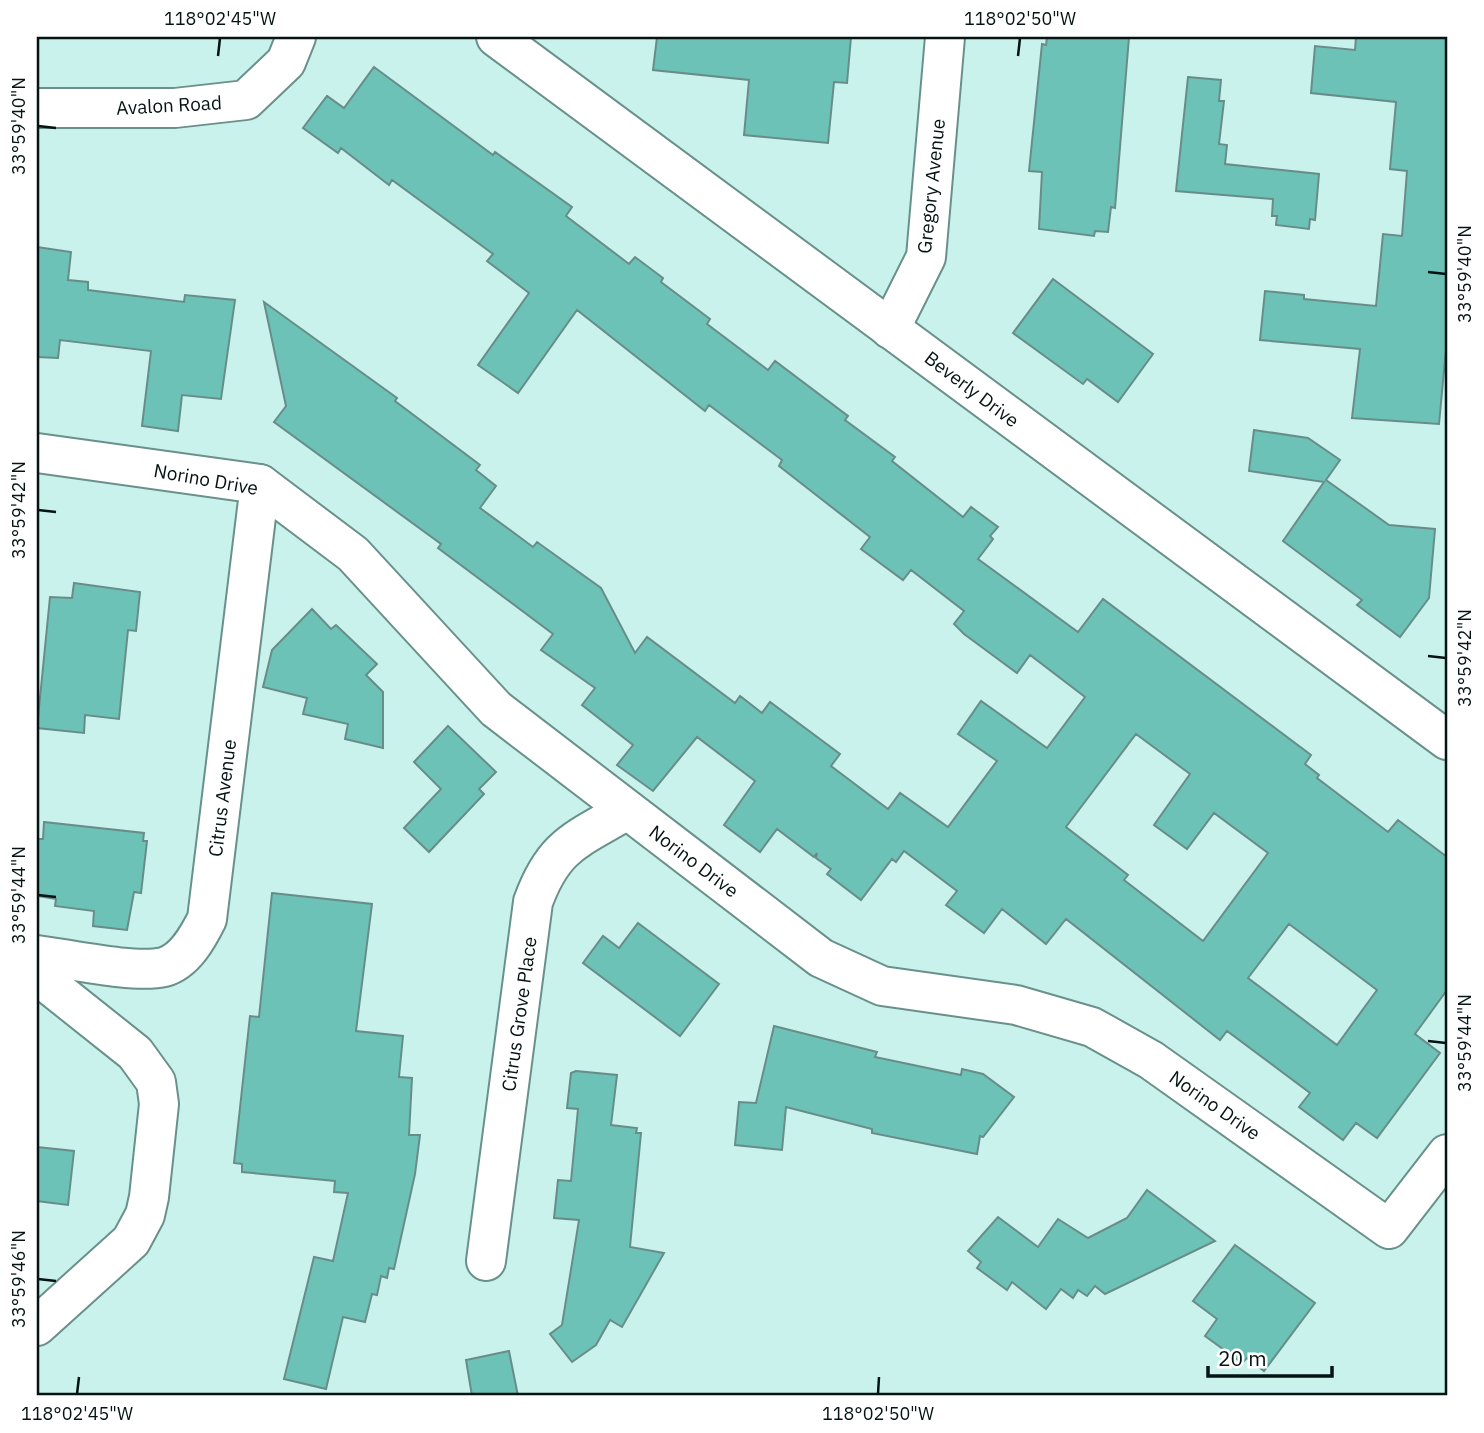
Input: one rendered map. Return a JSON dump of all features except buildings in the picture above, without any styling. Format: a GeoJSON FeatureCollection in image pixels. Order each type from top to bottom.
{"type":"FeatureCollection","features":[{"type":"Feature","properties":{"kind":"street","name":"Beverly Drive"},"geometry":{"type":"LineString","coordinates":[[496,37],[1447,740]]}},
{"type":"Feature","properties":{"kind":"street","name":"Gregory Avenue"},"geometry":{"type":"LineString","coordinates":[[890,329],[926,257],[944,37]]}},
{"type":"Feature","properties":{"kind":"street","name":"Avalon Road"},"geometry":{"type":"LineString","coordinates":[[37,108],[175,108],[246,100],[291,50]]}},
{"type":"Feature","properties":{"kind":"street","name":"Norino Drive"},"geometry":{"type":"LineString","coordinates":[[37,453],[260,484],[353,554],[496,709],[821,958],[850,974],[882,986],[1016,1005],[1093,1027],[1151,1060],[1390,1229],[1447,1154]]}},
{"type":"Feature","properties":{"kind":"street","name":"Citrus Avenue"},"geometry":{"type":"LineString","coordinates":[[37,956],[144,968],[165,967],[196,941],[207,919],[260,484]]}},
{"type":"Feature","properties":{"kind":"street","name":"Citrus Grove Place"},"geometry":{"type":"LineString","coordinates":[[486,1261],[533,902],[544,872],[564,848],[627,810]]}},
{"type":"Feature","properties":{"kind":"street"},"geometry":{"type":"LineString","coordinates":[[37,975],[135,1053],[156,1082],[159,1104],[149,1196],[139,1228],[131,1241],[37,1326]]}}]}
